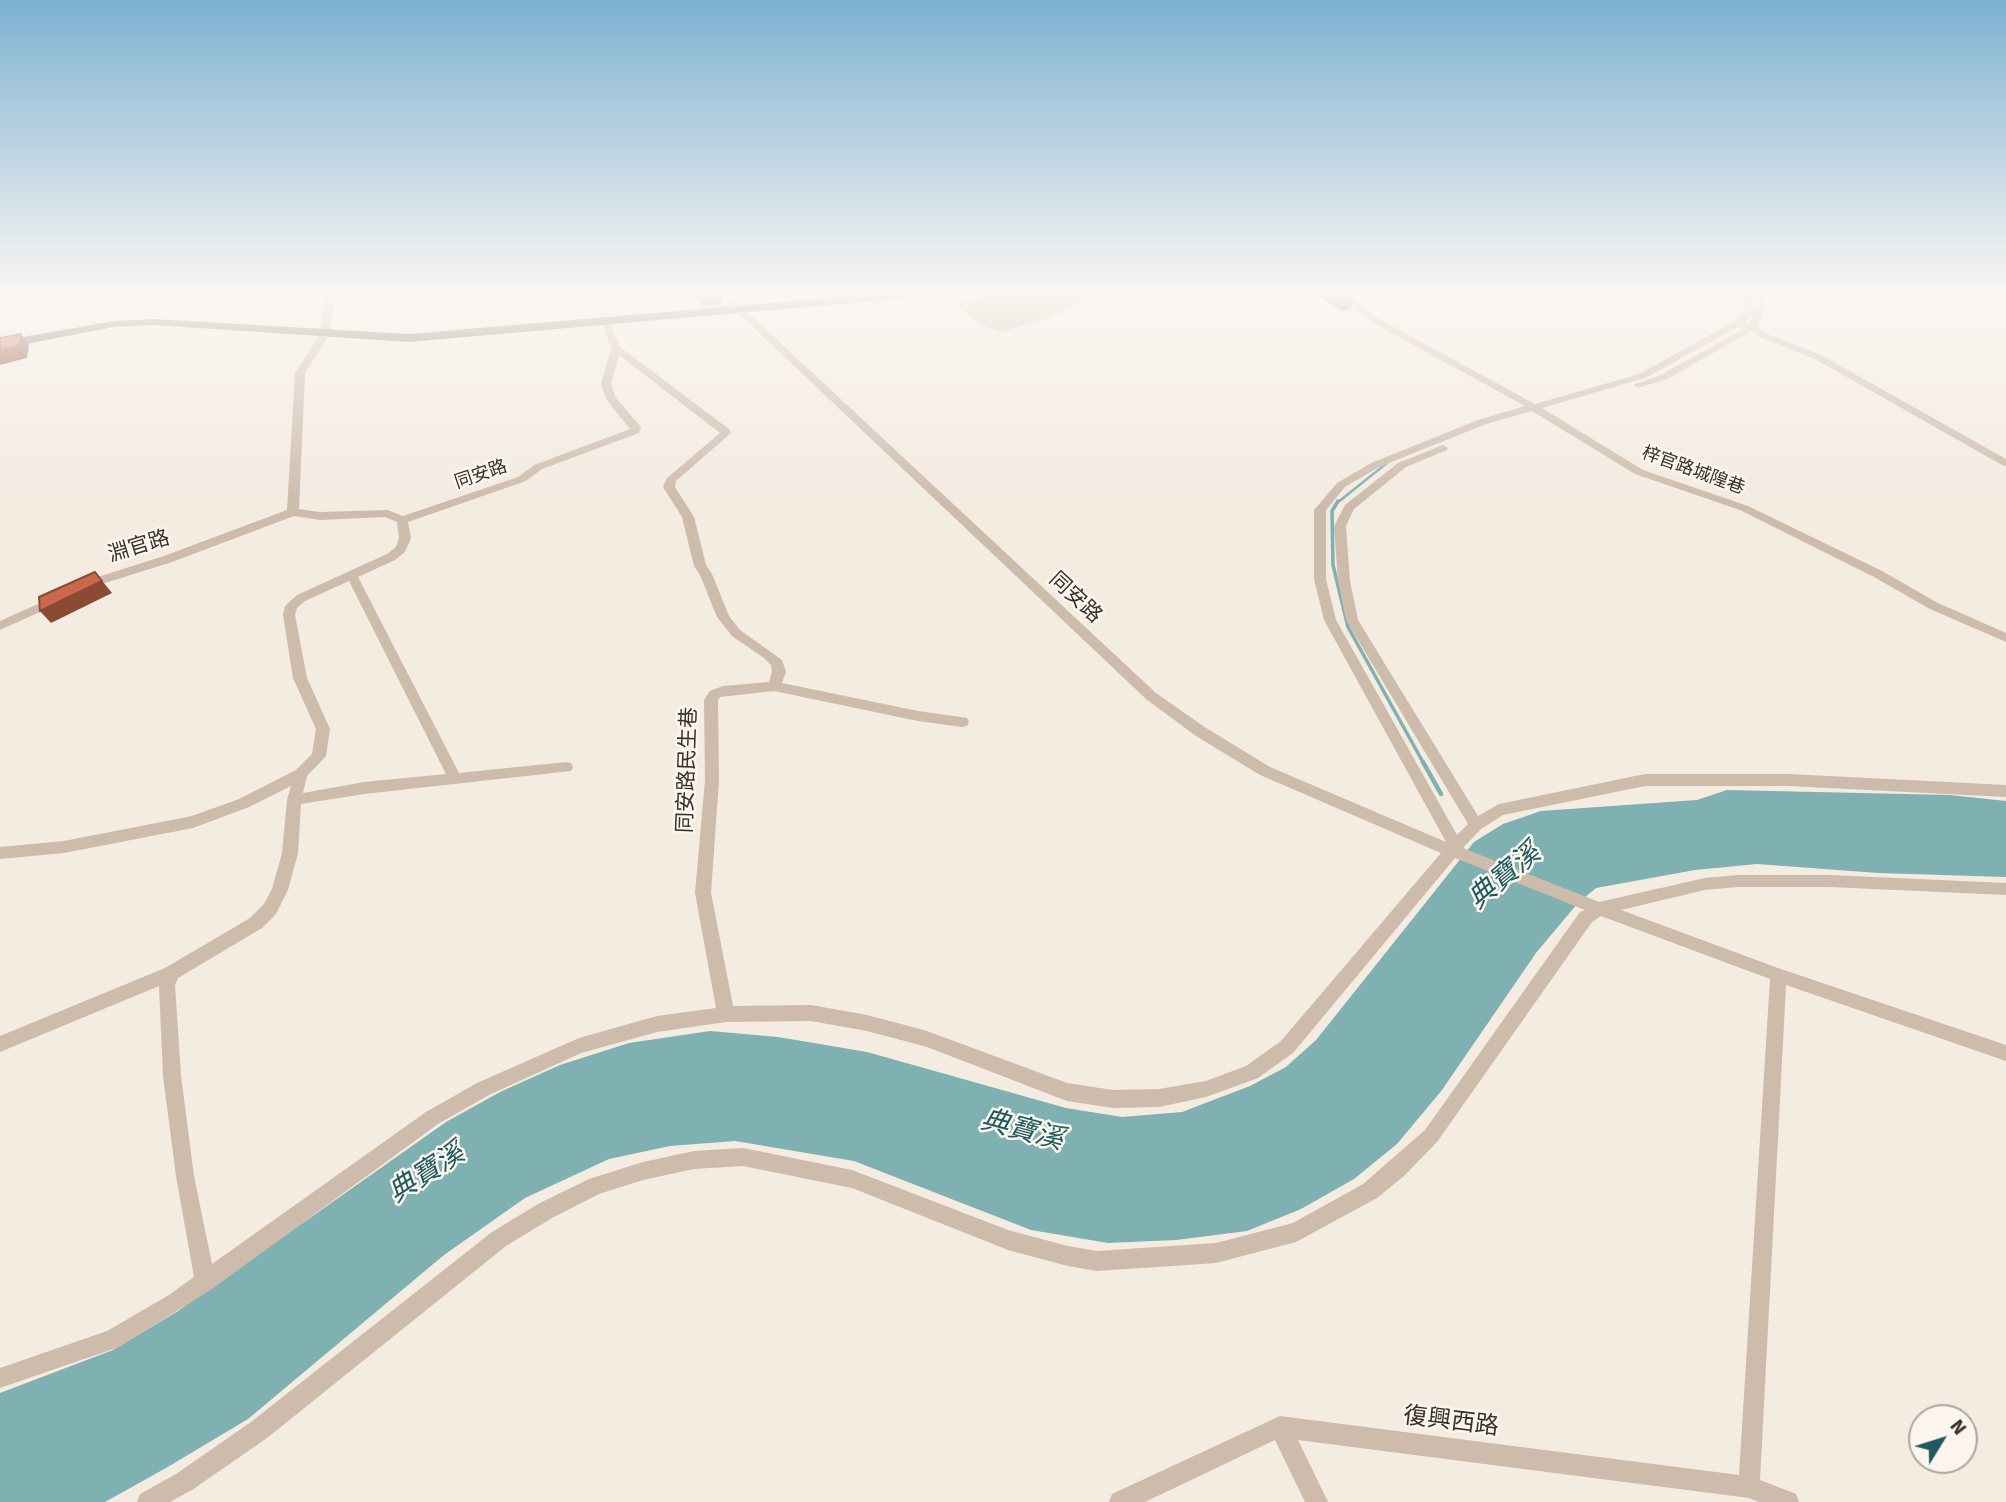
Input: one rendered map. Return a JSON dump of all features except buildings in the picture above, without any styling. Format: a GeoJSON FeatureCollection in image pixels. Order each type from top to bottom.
{"type":"FeatureCollection","features":[{"type":"Feature","properties":{"kind":"street"},"geometry":{"type":"LineString","coordinates":[[0,853],[64,847],[193,822],[244,803],[301,774],[319,756],[323,729],[300,678],[289,615],[291,606],[301,598],[391,557],[401,549],[405,538],[402,520],[387,513],[320,516],[293,512],[300,373],[306,364]]}},
{"type":"Feature","properties":{"kind":"street","name":"同安路"},"geometry":{"type":"LineString","coordinates":[[402,520],[522,479],[538,467],[635,431],[636,427],[611,399],[606,384],[612,364]]}},
{"type":"Feature","properties":{"kind":"street"},"geometry":{"type":"LineString","coordinates":[[637,364],[726,433],[671,480],[669,487],[688,517],[700,566],[706,574],[723,617],[736,633],[777,663],[779,672],[774,686],[918,716],[962,722]]}},
{"type":"Feature","properties":{"kind":"street","name":"同安路"},"geometry":{"type":"LineString","coordinates":[[798,364],[1151,696],[1200,732],[1265,771],[1433,843],[1597,907],[1778,975],[2006,1053]]}},
{"type":"Feature","properties":{"kind":"street","name":"梓官路城隍巷"},"geometry":{"type":"LineString","coordinates":[[1455,364],[1538,410],[1639,472],[1744,508],[1878,574],[1934,606],[2006,638]]}},
{"type":"Feature","properties":{"kind":"street"},"geometry":{"type":"LineString","coordinates":[[1476,825],[1352,620],[1344,581],[1340,526],[1349,507],[1402,465],[1538,410],[1642,376],[1658,374],[1676,364]]}},
{"type":"Feature","properties":{"kind":"street"},"geometry":{"type":"LineString","coordinates":[[1831,364],[2006,463]]}},
{"type":"Feature","properties":{"kind":"street"},"geometry":{"type":"LineString","coordinates":[[1456,846],[1330,620],[1321,587],[1318,518],[1329,496],[1341,485],[1376,465],[1482,422],[1538,410]]}},
{"type":"Feature","properties":{"kind":"street","name":"淵官路"},"geometry":{"type":"LineString","coordinates":[[0,626],[100,579],[168,559],[293,512]]}},
{"type":"Feature","properties":{"kind":"street"},"geometry":{"type":"LineString","coordinates":[[352,576],[455,778]]}},
{"type":"Feature","properties":{"kind":"street","name":"同安路民生巷"},"geometry":{"type":"LineString","coordinates":[[726,1014],[703,893],[712,780],[711,700],[715,694],[723,691],[774,686]]}},
{"type":"Feature","properties":{"kind":"street"},"geometry":{"type":"LineString","coordinates":[[294,800],[364,788],[566,767]]}},
{"type":"Feature","properties":{"kind":"street"},"geometry":{"type":"LineString","coordinates":[[0,1044],[171,973],[256,923],[270,909],[280,890],[290,853],[294,800],[301,774]]}},
{"type":"Feature","properties":{"kind":"street"},"geometry":{"type":"LineString","coordinates":[[0,1378],[112,1340],[205,1282],[432,1118],[483,1089],[579,1046],[657,1024],[726,1014],[811,1013],[867,1023],[927,1039],[1067,1092],[1113,1099],[1159,1098],[1206,1089],[1252,1072],[1287,1047],[1456,846],[1476,825],[1499,810],[1526,802],[1645,780],[1789,780],[2006,791]]}},
{"type":"Feature","properties":{"kind":"street"},"geometry":{"type":"LineString","coordinates":[[148,1502],[184,1482],[259,1430],[499,1239],[545,1211],[596,1186],[643,1171],[694,1160],[743,1157],[852,1179],[1008,1240],[1068,1256],[1097,1261],[1216,1253],[1296,1232],[1370,1191],[1431,1136],[1586,917],[1597,907],[1615,907],[1705,884],[1738,881],[1830,881],[2006,889]]}},
{"type":"Feature","properties":{"kind":"street"},"geometry":{"type":"LineString","coordinates":[[171,973],[167,985],[172,1076],[185,1176],[205,1282]]}},
{"type":"Feature","properties":{"kind":"street"},"geometry":{"type":"LineString","coordinates":[[1749,1487],[1778,975]]}},
{"type":"Feature","properties":{"kind":"street"},"geometry":{"type":"LineString","coordinates":[[1121,1502],[1280,1427],[1317,1502]]}},
{"type":"Feature","properties":{"kind":"street","name":"復興西路"},"geometry":{"type":"LineString","coordinates":[[1280,1427],[1749,1487],[1788,1502]]}},
{"type":"Feature","properties":{"kind":"water","name":"典寶溪"},"geometry":{"type":"Polygon","coordinates":[[[1727,790],[1950,795],[2006,801],[2006,877],[1878,873],[1757,864],[1695,870],[1596,888],[1577,904],[1536,953],[1442,1090],[1397,1144],[1354,1179],[1301,1209],[1247,1231],[1176,1240],[1108,1243],[1031,1230],[854,1161],[735,1141],[670,1146],[609,1159],[525,1198],[444,1255],[248,1419],[166,1468],[105,1502],[0,1502],[0,1393],[113,1350],[178,1311],[446,1122],[500,1092],[560,1065],[629,1043],[710,1031],[778,1037],[867,1052],[1066,1108],[1122,1117],[1182,1112],[1250,1086],[1286,1067],[1316,1040],[1474,842],[1503,824],[1541,811],[1697,800],[1727,790]]]}},
{"type":"Feature","properties":{"kind":"waterway"},"geometry":{"type":"LineString","coordinates":[[1337,503],[1387,463]]}},
{"type":"Feature","properties":{"kind":"waterway"},"geometry":{"type":"LineString","coordinates":[[1338,501],[1332,511],[1333,565],[1348,627],[1424,764]]}},
{"type":"Feature","properties":{"kind":"waterway"},"geometry":{"type":"LineString","coordinates":[[1423,762],[1441,794]]}}]}
